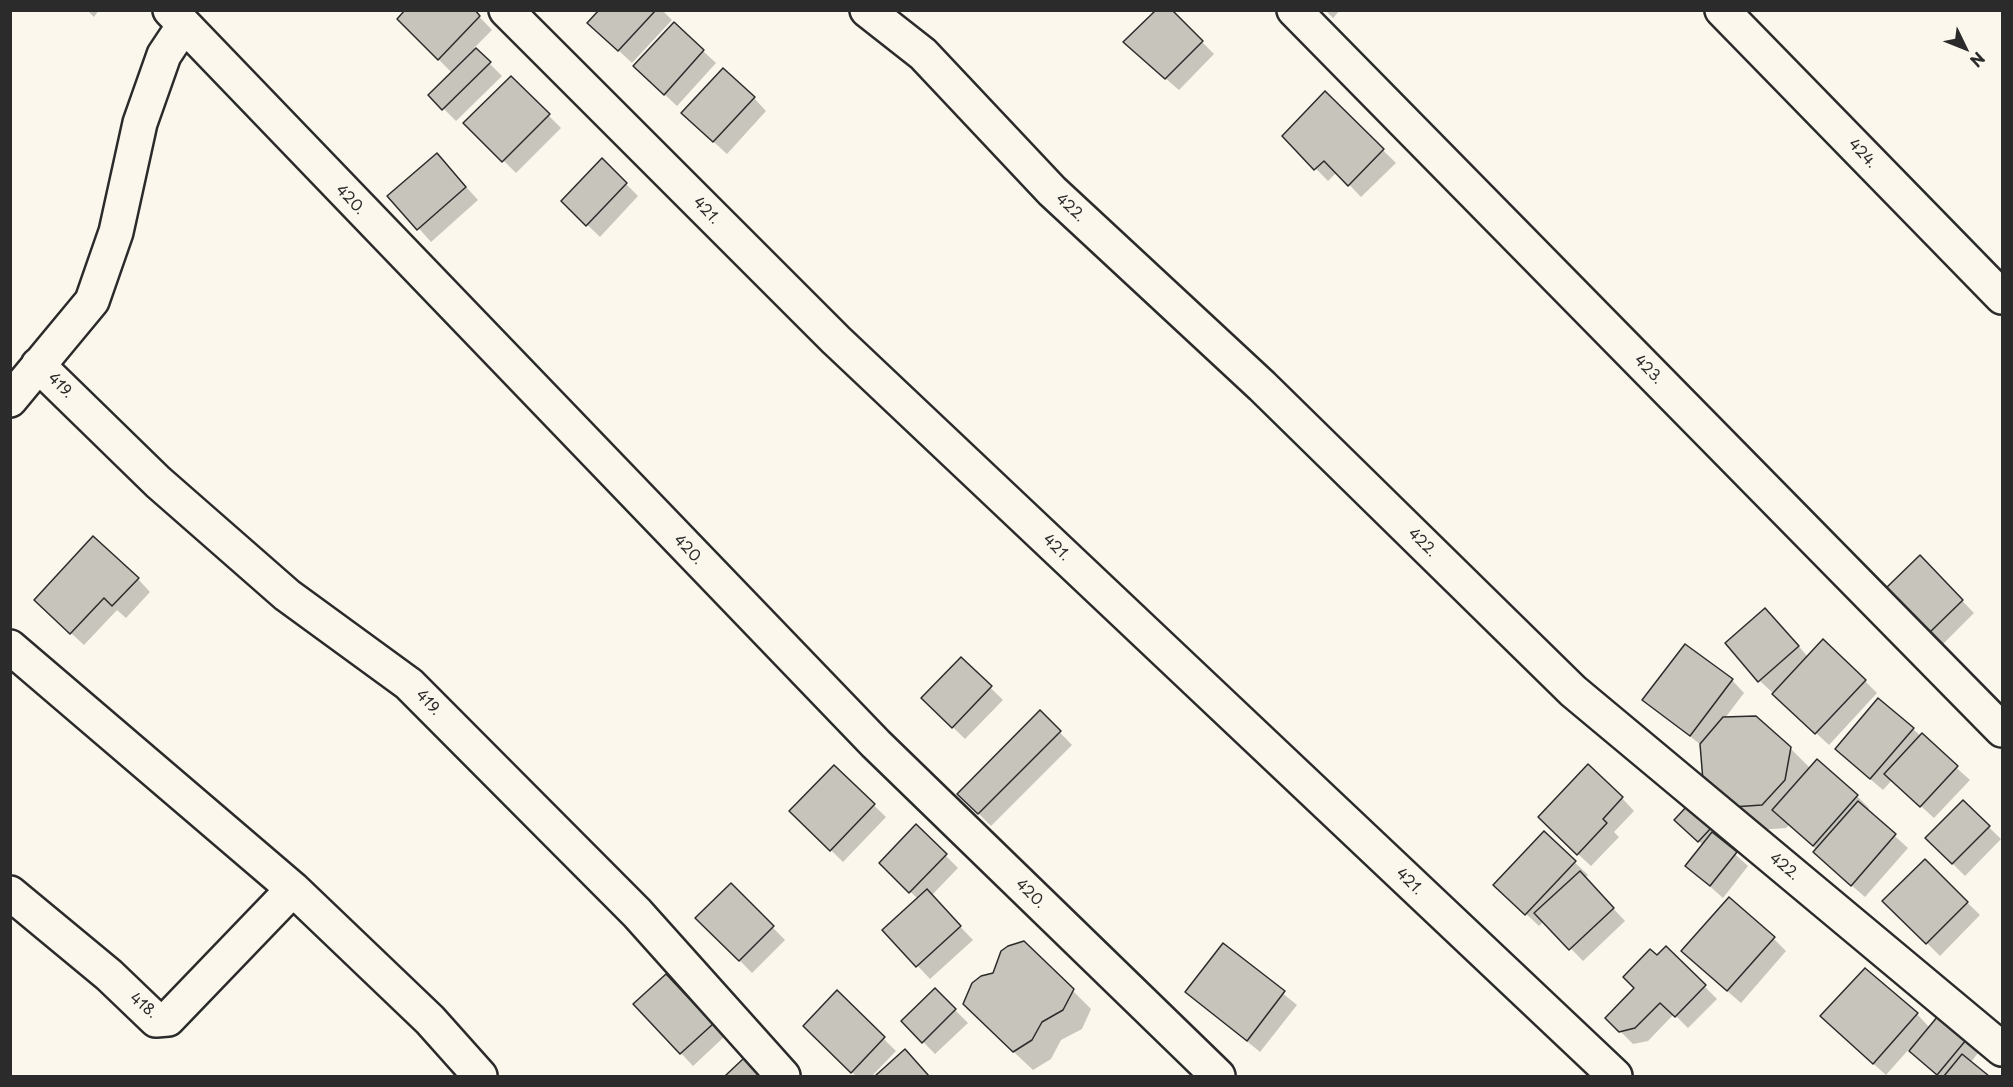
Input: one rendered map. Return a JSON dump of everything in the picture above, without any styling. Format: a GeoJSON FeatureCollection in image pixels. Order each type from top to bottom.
{"type":"FeatureCollection","features":[{"type":"Feature","properties":{"kind":"street","name":"421."},"geometry":{"type":"LineString","coordinates":[[506,10],[836,340],[1615,1077]]}},
{"type":"Feature","properties":{"kind":"street","name":"422."},"geometry":{"type":"LineString","coordinates":[[867,10],[923,54],[1052,191],[1262,386],[1573,692],[2002,1049]]}},
{"type":"Feature","properties":{"kind":"street","name":"423."},"geometry":{"type":"LineString","coordinates":[[1293,10],[2002,730]]}},
{"type":"Feature","properties":{"kind":"street","name":"424."},"geometry":{"type":"LineString","coordinates":[[1722,10],[2002,297]]}},
{"type":"Feature","properties":{"kind":"street"},"geometry":{"type":"LineString","coordinates":[[10,400],[92,301],[116,232],[140,123],[177,18]]}},
{"type":"Feature","properties":{"kind":"street","name":"420."},"geometry":{"type":"LineString","coordinates":[[177,18],[876,744],[1218,1077]]}},
{"type":"Feature","properties":{"kind":"street","name":"419."},"geometry":{"type":"LineString","coordinates":[[38,365],[158,482],[287,595],[410,684],[637,913],[783,1077]]}},
{"type":"Feature","properties":{"kind":"street"},"geometry":{"type":"LineString","coordinates":[[10,647],[293,889],[430,1020],[480,1077]]}},
{"type":"Feature","properties":{"kind":"street","name":"418."},"geometry":{"type":"LineString","coordinates":[[10,893],[109,975],[156,1020],[168,1019],[293,889]]}},
{"type":"Feature","properties":{"kind":"building"},"geometry":{"type":"Polygon","coordinates":[[[405,10],[475,10],[480,16],[438,60],[397,19],[405,10]]]}},
{"type":"Feature","properties":{"kind":"building"},"geometry":{"type":"Polygon","coordinates":[[[599,10],[656,10],[618,51],[587,23],[599,10]]]}},
{"type":"Feature","properties":{"kind":"building"},"geometry":{"type":"Polygon","coordinates":[[[1156,10],[1172,10],[1203,41],[1165,79],[1123,42],[1156,10]]]}},
{"type":"Feature","properties":{"kind":"building"},"geometry":{"type":"Polygon","coordinates":[[[674,22],[704,50],[664,95],[633,66],[674,22]]]}},
{"type":"Feature","properties":{"kind":"building"},"geometry":{"type":"Polygon","coordinates":[[[476,48],[491,62],[442,110],[428,95],[476,48]]]}},
{"type":"Feature","properties":{"kind":"building"},"geometry":{"type":"Polygon","coordinates":[[[723,68],[755,97],[713,142],[681,113],[723,68]]]}},
{"type":"Feature","properties":{"kind":"building"},"geometry":{"type":"Polygon","coordinates":[[[511,76],[550,114],[502,162],[463,123],[511,76]]]}},
{"type":"Feature","properties":{"kind":"building"},"geometry":{"type":"Polygon","coordinates":[[[1325,91],[1384,149],[1348,186],[1324,161],[1314,170],[1282,136],[1325,91]]]}},
{"type":"Feature","properties":{"kind":"building"},"geometry":{"type":"Polygon","coordinates":[[[437,153],[466,187],[417,230],[387,196],[437,153]]]}},
{"type":"Feature","properties":{"kind":"building"},"geometry":{"type":"Polygon","coordinates":[[[602,158],[627,183],[586,226],[561,201],[602,158]]]}},
{"type":"Feature","properties":{"kind":"building"},"geometry":{"type":"Polygon","coordinates":[[[93,536],[139,578],[112,606],[104,598],[70,634],[34,600],[93,536]]]}},
{"type":"Feature","properties":{"kind":"building"},"geometry":{"type":"Polygon","coordinates":[[[1920,555],[1963,600],[1929,633],[1885,589],[1920,555]]]}},
{"type":"Feature","properties":{"kind":"building"},"geometry":{"type":"Polygon","coordinates":[[[1765,608],[1799,646],[1758,682],[1725,643],[1765,608]]]}},
{"type":"Feature","properties":{"kind":"building"},"geometry":{"type":"Polygon","coordinates":[[[1823,639],[1866,680],[1815,734],[1772,694],[1823,639]]]}},
{"type":"Feature","properties":{"kind":"building"},"geometry":{"type":"Polygon","coordinates":[[[1685,644],[1733,679],[1690,736],[1642,700],[1685,644]]]}},
{"type":"Feature","properties":{"kind":"building"},"geometry":{"type":"Polygon","coordinates":[[[961,657],[992,686],[952,728],[921,698],[961,657]]]}},
{"type":"Feature","properties":{"kind":"building"},"geometry":{"type":"Polygon","coordinates":[[[1878,698],[1914,728],[1870,779],[1835,749],[1878,698]]]}},
{"type":"Feature","properties":{"kind":"building"},"geometry":{"type":"Polygon","coordinates":[[[1040,710],[1061,731],[978,814],[957,794],[1040,710]]]}},
{"type":"Feature","properties":{"kind":"building"},"geometry":{"type":"Polygon","coordinates":[[[1756,716],[1791,747],[1785,780],[1762,805],[1733,807],[1703,781],[1700,744],[1723,717],[1756,716]]]}},
{"type":"Feature","properties":{"kind":"building"},"geometry":{"type":"Polygon","coordinates":[[[1922,733],[1958,766],[1920,807],[1884,774],[1922,733]]]}},
{"type":"Feature","properties":{"kind":"building"},"geometry":{"type":"Polygon","coordinates":[[[1817,759],[1858,795],[1813,846],[1772,810],[1817,759]]]}},
{"type":"Feature","properties":{"kind":"building"},"geometry":{"type":"Polygon","coordinates":[[[1588,764],[1623,797],[1603,819],[1607,823],[1577,855],[1538,817],[1588,764]]]}},
{"type":"Feature","properties":{"kind":"building"},"geometry":{"type":"Polygon","coordinates":[[[834,765],[875,804],[830,851],[789,811],[834,765]]]}},
{"type":"Feature","properties":{"kind":"building"},"geometry":{"type":"Polygon","coordinates":[[[1963,800],[1990,826],[1952,864],[1925,838],[1963,800]]]}},
{"type":"Feature","properties":{"kind":"building"},"geometry":{"type":"Polygon","coordinates":[[[1858,801],[1896,834],[1851,886],[1813,852],[1858,801]]]}},
{"type":"Feature","properties":{"kind":"building"},"geometry":{"type":"Polygon","coordinates":[[[1688,805],[1712,827],[1698,842],[1674,820],[1688,805]]]}},
{"type":"Feature","properties":{"kind":"building"},"geometry":{"type":"Polygon","coordinates":[[[916,824],[947,854],[909,893],[879,863],[916,824]]]}},
{"type":"Feature","properties":{"kind":"building"},"geometry":{"type":"Polygon","coordinates":[[[1544,831],[1576,861],[1525,915],[1493,885],[1544,831]]]}},
{"type":"Feature","properties":{"kind":"building"},"geometry":{"type":"Polygon","coordinates":[[[1712,832],[1737,852],[1710,886],[1685,866],[1712,832]]]}},
{"type":"Feature","properties":{"kind":"building"},"geometry":{"type":"Polygon","coordinates":[[[1925,859],[1968,902],[1926,944],[1882,901],[1925,859]]]}},
{"type":"Feature","properties":{"kind":"building"},"geometry":{"type":"Polygon","coordinates":[[[1580,871],[1614,908],[1569,950],[1534,913],[1580,871]]]}},
{"type":"Feature","properties":{"kind":"building"},"geometry":{"type":"Polygon","coordinates":[[[731,883],[774,926],[739,961],[695,918],[731,883]]]}},
{"type":"Feature","properties":{"kind":"building"},"geometry":{"type":"Polygon","coordinates":[[[927,889],[961,926],[916,967],[882,930],[927,889]]]}},
{"type":"Feature","properties":{"kind":"building"},"geometry":{"type":"Polygon","coordinates":[[[1729,897],[1775,937],[1727,991],[1681,951],[1729,897]]]}},
{"type":"Feature","properties":{"kind":"building"},"geometry":{"type":"Polygon","coordinates":[[[1024,941],[1074,989],[1063,1010],[1042,1022],[1032,1040],[1013,1052],[963,1004],[972,983],[981,976],[993,973],[1001,951],[1024,941]]]}},
{"type":"Feature","properties":{"kind":"building"},"geometry":{"type":"Polygon","coordinates":[[[1223,943],[1285,991],[1247,1041],[1185,992],[1223,943]]]}},
{"type":"Feature","properties":{"kind":"building"},"geometry":{"type":"Polygon","coordinates":[[[1666,946],[1706,985],[1675,1017],[1660,1003],[1635,1028],[1619,1032],[1605,1018],[1634,988],[1623,977],[1650,949],[1657,955],[1666,946]]]}},
{"type":"Feature","properties":{"kind":"building"},"geometry":{"type":"Polygon","coordinates":[[[1865,968],[1918,1013],[1873,1064],[1820,1016],[1865,968]]]}},
{"type":"Feature","properties":{"kind":"building"},"geometry":{"type":"Polygon","coordinates":[[[666,974],[713,1024],[680,1054],[633,1004],[666,974]]]}},
{"type":"Feature","properties":{"kind":"building"},"geometry":{"type":"Polygon","coordinates":[[[935,988],[956,1009],[922,1043],[901,1021],[935,988]]]}},
{"type":"Feature","properties":{"kind":"building"},"geometry":{"type":"Polygon","coordinates":[[[837,990],[885,1037],[851,1073],[803,1026],[837,990]]]}},
{"type":"Feature","properties":{"kind":"building"},"geometry":{"type":"Polygon","coordinates":[[[1943,1010],[1971,1034],[1937,1075],[1909,1051],[1943,1010]]]}},
{"type":"Feature","properties":{"kind":"building"},"geometry":{"type":"Polygon","coordinates":[[[905,1049],[929,1076],[875,1076],[905,1049]]]}},
{"type":"Feature","properties":{"kind":"building"},"geometry":{"type":"Polygon","coordinates":[[[1962,1054],[1989,1076],[1944,1076],[1962,1054]]]}},
{"type":"Feature","properties":{"kind":"building"},"geometry":{"type":"Polygon","coordinates":[[[744,1058],[762,1076],[725,1076],[744,1058]]]}}]}
